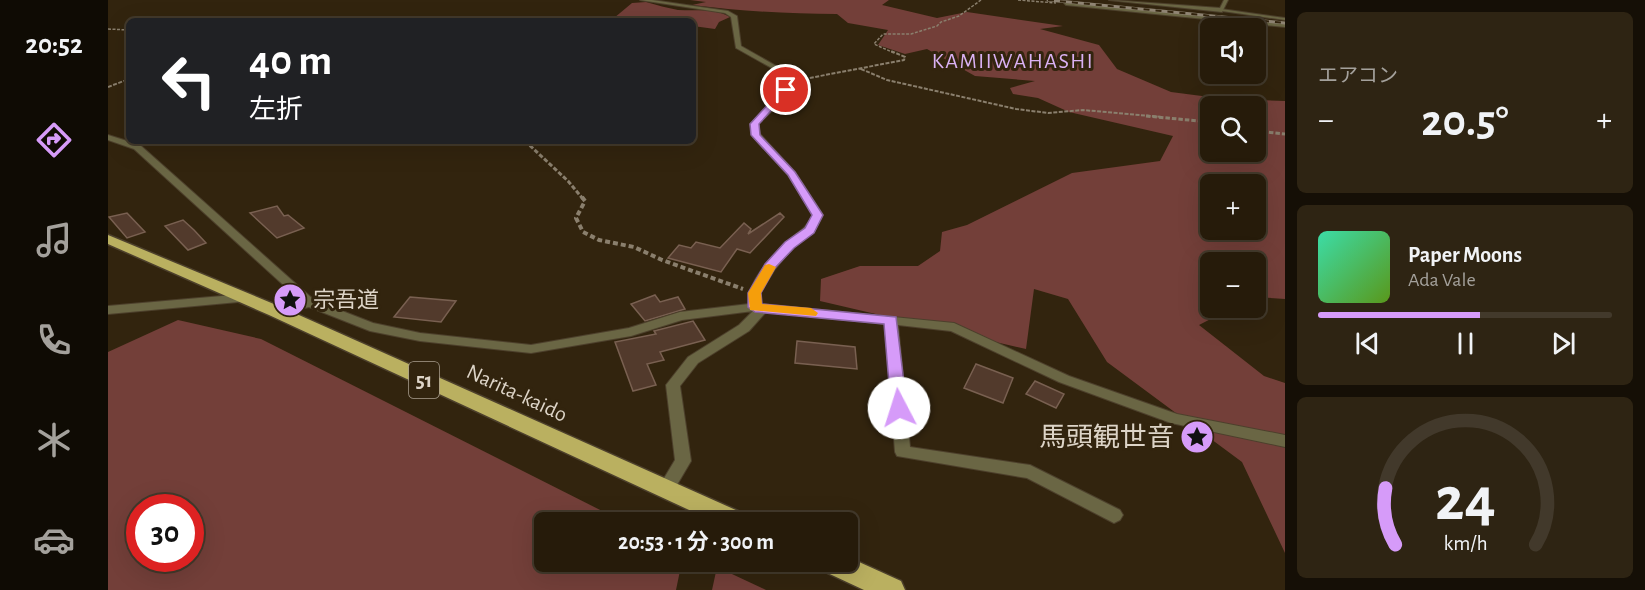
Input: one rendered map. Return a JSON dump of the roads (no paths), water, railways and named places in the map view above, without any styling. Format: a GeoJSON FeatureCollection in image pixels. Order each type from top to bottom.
{"type":"FeatureCollection","features":[{"type":"Feature","properties":{"kind":"highway","name":"Narita-kaido"},"geometry":{"type":"LineString","coordinates":[[108,239],[275,311],[716,512]]}},
{"type":"Feature","properties":{"kind":"highway"},"geometry":{"type":"LineString","coordinates":[[852,572],[892,590]]}},
{"type":"Feature","properties":{"kind":"street"},"geometry":{"type":"LineString","coordinates":[[642,0],[726,12],[734,16],[738,47],[789,75],[790,82],[786,90],[754,124],[756,135],[792,174],[818,215],[810,230],[789,245],[770,267],[754,293],[759,308]]}},
{"type":"Feature","properties":{"kind":"street"},"geometry":{"type":"LineString","coordinates":[[1111,0],[1222,10],[1226,0]]}},
{"type":"Feature","properties":{"kind":"street"},"geometry":{"type":"LineString","coordinates":[[1066,4],[1285,25]]}},
{"type":"Feature","properties":{"kind":"street"},"geometry":{"type":"LineString","coordinates":[[108,137],[125,140]]}},
{"type":"Feature","properties":{"kind":"street"},"geometry":{"type":"LineString","coordinates":[[132,144],[310,303],[370,327],[420,337],[531,349],[631,332],[680,316],[759,308],[954,327],[1064,379],[1176,419],[1285,441]]}},
{"type":"Feature","properties":{"kind":"street"},"geometry":{"type":"LineString","coordinates":[[108,310],[245,298]]}},
{"type":"Feature","properties":{"kind":"street"},"geometry":{"type":"LineString","coordinates":[[275,311],[310,303]]}},
{"type":"Feature","properties":{"kind":"street"},"geometry":{"type":"LineString","coordinates":[[665,490],[683,461],[673,385],[693,360],[744,328],[759,308]]}},
{"type":"Feature","properties":{"kind":"street"},"geometry":{"type":"LineString","coordinates":[[891,321],[903,452],[1030,472],[1114,515]]}},
{"type":"Feature","properties":{"kind":"lane"},"geometry":{"type":"LineString","coordinates":[[1222,10],[1285,19]]}},
{"type":"Feature","properties":{"kind":"railway"},"geometry":{"type":"LineString","coordinates":[[1048,0],[1285,23]]}},
{"type":"Feature","properties":{"kind":"place","name":"宗吾道"},"geometry":{"type":"Point","coordinates":[290,300]}},
{"type":"Feature","properties":{"kind":"place","name":"馬頭観世音"},"geometry":{"type":"Point","coordinates":[1197,437]}},
{"type":"Feature","properties":{"kind":"district","name":"KAMIIWAHASHI"},"geometry":{"type":"Point","coordinates":[1013,61]}}]}
